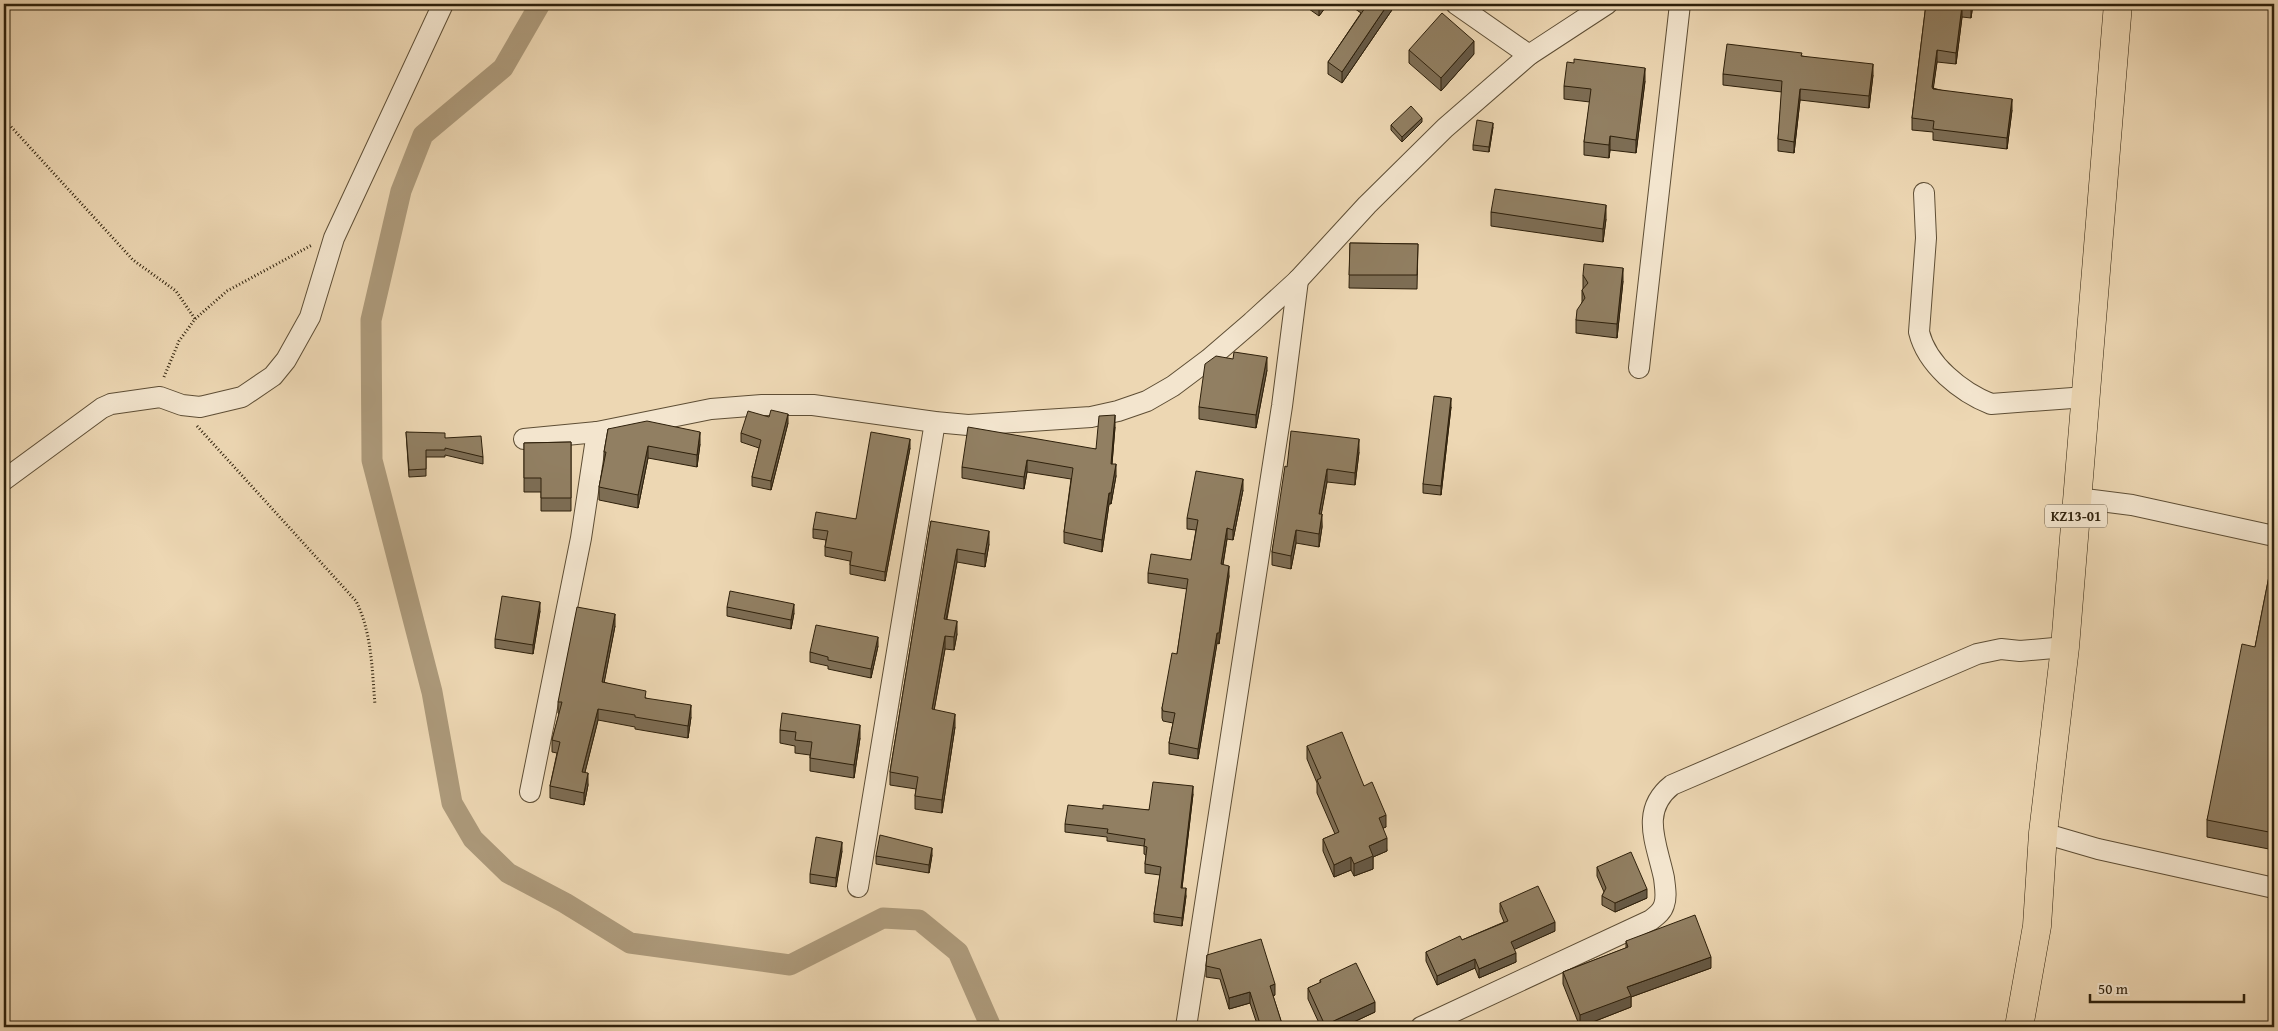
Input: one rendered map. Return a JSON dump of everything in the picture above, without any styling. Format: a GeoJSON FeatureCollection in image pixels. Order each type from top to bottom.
{"type":"FeatureCollection","features":[{"type":"Feature","properties":{"kind":"highway","name":"KZ13-01"},"geometry":{"type":"LineString","coordinates":[[2019,1027],[2037,926],[2043,833],[2065,647],[2118,4]]}},
{"type":"Feature","properties":{"kind":"street"},"geometry":{"type":"LineString","coordinates":[[4,480],[102,408],[112,404],[160,397],[182,405],[200,407],[242,397],[273,376],[286,360],[310,317],[334,238],[442,4]]}},
{"type":"Feature","properties":{"kind":"street"},"geometry":{"type":"LineString","coordinates":[[1456,4],[1529,55]]}},
{"type":"Feature","properties":{"kind":"street"},"geometry":{"type":"LineString","coordinates":[[524,438],[597,432],[711,409],[762,405],[812,405],[968,425],[1091,417],[1118,411],[1148,401],[1173,386],[1209,359],[1298,280],[1367,204],[1529,55],[1607,4]]}},
{"type":"Feature","properties":{"kind":"street"},"geometry":{"type":"LineString","coordinates":[[1640,368],[1680,4]]}},
{"type":"Feature","properties":{"kind":"street"},"geometry":{"type":"LineString","coordinates":[[1924,193],[1926,238],[1920,332],[1922,345],[1934,364],[1978,399],[1991,404],[2086,397]]}},
{"type":"Feature","properties":{"kind":"street"},"geometry":{"type":"LineString","coordinates":[[1186,1027],[1278,436],[1298,280]]}},
{"type":"Feature","properties":{"kind":"street"},"geometry":{"type":"LineString","coordinates":[[858,887],[935,422]]}},
{"type":"Feature","properties":{"kind":"street"},"geometry":{"type":"LineString","coordinates":[[530,792],[581,538],[597,432]]}},
{"type":"Feature","properties":{"kind":"street"},"geometry":{"type":"LineString","coordinates":[[2077,498],[2132,504],[2274,536]]}},
{"type":"Feature","properties":{"kind":"street"},"geometry":{"type":"LineString","coordinates":[[1422,1027],[1651,920],[1658,914],[1664,905],[1666,893],[1653,830],[1653,812],[1657,799],[1672,784],[1976,654],[2001,649],[2020,651],[2065,647]]}},
{"type":"Feature","properties":{"kind":"street"},"geometry":{"type":"LineString","coordinates":[[2043,833],[2098,849],[2274,888]]}},
{"type":"Feature","properties":{"kind":"path"},"geometry":{"type":"LineString","coordinates":[[4,118],[133,260],[176,291],[194,319]]}},
{"type":"Feature","properties":{"kind":"path"},"geometry":{"type":"LineString","coordinates":[[160,397],[165,371],[179,341],[194,319],[227,291],[307,246],[334,238]]}},
{"type":"Feature","properties":{"kind":"path"},"geometry":{"type":"LineString","coordinates":[[182,405],[192,421],[215,447],[292,528],[356,600],[366,625],[375,705]]}},
{"type":"Feature","properties":{"kind":"building"},"geometry":{"type":"Polygon","coordinates":[[[1364,4],[1388,4],[1342,72],[1328,62],[1367,5],[1364,4]]]}},
{"type":"Feature","properties":{"kind":"building"},"geometry":{"type":"Polygon","coordinates":[[[1926,4],[1971,4],[1971,7],[1962,6],[1956,53],[1937,50],[1932,87],[1933,89],[2012,99],[2007,138],[1933,129],[1934,121],[1912,118],[1926,4]]]}},
{"type":"Feature","properties":{"kind":"building"},"geometry":{"type":"Polygon","coordinates":[[[1442,13],[1474,41],[1441,78],[1409,50],[1442,13]]]}},
{"type":"Feature","properties":{"kind":"building"},"geometry":{"type":"Polygon","coordinates":[[[1727,44],[1802,53],[1801,56],[1873,64],[1869,96],[1800,89],[1794,142],[1778,139],[1782,81],[1723,74],[1727,44]]]}},
{"type":"Feature","properties":{"kind":"building"},"geometry":{"type":"Polygon","coordinates":[[[1574,59],[1645,68],[1636,140],[1610,136],[1609,145],[1584,142],[1591,89],[1564,86],[1567,62],[1574,63],[1574,59]]]}},
{"type":"Feature","properties":{"kind":"building"},"geometry":{"type":"Polygon","coordinates":[[[1411,106],[1422,118],[1402,137],[1391,125],[1411,106]]]}},
{"type":"Feature","properties":{"kind":"building"},"geometry":{"type":"Polygon","coordinates":[[[1477,120],[1493,123],[1489,147],[1473,145],[1477,120]]]}},
{"type":"Feature","properties":{"kind":"building"},"geometry":{"type":"Polygon","coordinates":[[[1495,189],[1606,205],[1603,229],[1491,212],[1495,189]]]}},
{"type":"Feature","properties":{"kind":"building"},"geometry":{"type":"Polygon","coordinates":[[[1350,243],[1418,244],[1417,275],[1349,275],[1350,243]]]}},
{"type":"Feature","properties":{"kind":"building"},"geometry":{"type":"Polygon","coordinates":[[[1584,264],[1623,268],[1617,324],[1576,320],[1577,310],[1585,298],[1582,290],[1588,283],[1583,275],[1584,264]]]}},
{"type":"Feature","properties":{"kind":"building"},"geometry":{"type":"Polygon","coordinates":[[[1234,352],[1267,357],[1256,415],[1199,407],[1205,364],[1216,356],[1233,359],[1234,352]]]}},
{"type":"Feature","properties":{"kind":"building"},"geometry":{"type":"Polygon","coordinates":[[[1434,396],[1451,398],[1441,486],[1423,484],[1434,396]]]}},
{"type":"Feature","properties":{"kind":"building"},"geometry":{"type":"Polygon","coordinates":[[[771,410],[788,414],[771,481],[752,477],[761,440],[741,433],[748,411],[769,417],[771,410]]]}},
{"type":"Feature","properties":{"kind":"building"},"geometry":{"type":"Polygon","coordinates":[[[1115,415],[1111,464],[1116,464],[1111,493],[1109,493],[1102,540],[1064,532],[1073,468],[1027,460],[1024,477],[962,467],[968,427],[1096,449],[1099,416],[1115,415]]]}},
{"type":"Feature","properties":{"kind":"building"},"geometry":{"type":"Polygon","coordinates":[[[647,421],[700,432],[697,455],[648,446],[638,495],[599,487],[606,452],[604,452],[608,429],[647,421]]]}},
{"type":"Feature","properties":{"kind":"building"},"geometry":{"type":"Polygon","coordinates":[[[1291,431],[1359,439],[1355,473],[1327,469],[1319,514],[1322,514],[1319,534],[1296,530],[1291,556],[1272,552],[1285,466],[1287,467],[1291,431]]]}},
{"type":"Feature","properties":{"kind":"building"},"geometry":{"type":"Polygon","coordinates":[[[406,432],[445,433],[445,438],[481,436],[483,457],[445,448],[445,450],[426,450],[426,469],[409,470],[406,432]]]}},
{"type":"Feature","properties":{"kind":"building"},"geometry":{"type":"Polygon","coordinates":[[[871,432],[910,439],[885,572],[850,565],[852,552],[825,547],[828,531],[813,529],[816,512],[856,519],[871,432]]]}},
{"type":"Feature","properties":{"kind":"building"},"geometry":{"type":"Polygon","coordinates":[[[571,442],[571,498],[541,498],[541,478],[524,478],[524,443],[571,442]]]}},
{"type":"Feature","properties":{"kind":"building"},"geometry":{"type":"Polygon","coordinates":[[[1196,471],[1243,479],[1233,530],[1227,528],[1221,564],[1229,566],[1198,749],[1169,743],[1175,713],[1163,711],[1162,708],[1172,653],[1177,654],[1188,579],[1148,573],[1151,554],[1191,560],[1198,520],[1187,518],[1196,471]]]}},
{"type":"Feature","properties":{"kind":"building"},"geometry":{"type":"Polygon","coordinates":[[[931,521],[989,531],[985,554],[957,549],[944,619],[957,621],[954,637],[945,636],[932,709],[955,714],[942,800],[915,796],[918,777],[890,772],[931,521]]]}},
{"type":"Feature","properties":{"kind":"building"},"geometry":{"type":"Polygon","coordinates":[[[2274,551],[2274,833],[2207,820],[2242,644],[2255,647],[2274,551]]]}},
{"type":"Feature","properties":{"kind":"building"},"geometry":{"type":"Polygon","coordinates":[[[730,591],[794,604],[791,620],[727,607],[730,591]]]}},
{"type":"Feature","properties":{"kind":"building"},"geometry":{"type":"Polygon","coordinates":[[[502,596],[540,602],[533,645],[495,639],[502,596]]]}},
{"type":"Feature","properties":{"kind":"building"},"geometry":{"type":"Polygon","coordinates":[[[577,607],[615,614],[602,682],[646,691],[645,698],[691,705],[688,726],[598,709],[582,772],[588,773],[584,793],[550,786],[560,742],[552,740],[562,702],[558,702],[577,607]]]}},
{"type":"Feature","properties":{"kind":"building"},"geometry":{"type":"Polygon","coordinates":[[[816,625],[878,637],[871,669],[828,660],[828,657],[810,652],[816,625]]]}},
{"type":"Feature","properties":{"kind":"building"},"geometry":{"type":"Polygon","coordinates":[[[782,713],[860,725],[854,765],[810,758],[812,742],[795,740],[796,732],[780,730],[782,713]]]}},
{"type":"Feature","properties":{"kind":"building"},"geometry":{"type":"Polygon","coordinates":[[[1342,732],[1364,786],[1372,782],[1386,815],[1379,818],[1387,838],[1369,846],[1373,856],[1354,864],[1351,857],[1334,865],[1323,839],[1339,832],[1317,780],[1321,778],[1307,746],[1342,732]]]}},
{"type":"Feature","properties":{"kind":"building"},"geometry":{"type":"Polygon","coordinates":[[[1153,782],[1193,786],[1181,888],[1186,888],[1182,918],[1154,914],[1161,867],[1145,864],[1147,847],[1144,846],[1145,839],[1107,833],[1108,829],[1065,824],[1068,805],[1103,809],[1103,805],[1149,810],[1153,782]]]}},
{"type":"Feature","properties":{"kind":"building"},"geometry":{"type":"Polygon","coordinates":[[[880,835],[932,848],[929,865],[876,856],[880,835]]]}},
{"type":"Feature","properties":{"kind":"building"},"geometry":{"type":"Polygon","coordinates":[[[816,837],[842,842],[836,878],[810,874],[816,837]]]}},
{"type":"Feature","properties":{"kind":"building"},"geometry":{"type":"Polygon","coordinates":[[[1631,852],[1647,889],[1615,903],[1602,896],[1606,888],[1597,867],[1631,852]]]}},
{"type":"Feature","properties":{"kind":"building"},"geometry":{"type":"Polygon","coordinates":[[[1538,886],[1555,922],[1511,942],[1516,953],[1479,969],[1475,959],[1437,976],[1426,952],[1460,936],[1462,940],[1508,921],[1500,903],[1538,886]]]}},
{"type":"Feature","properties":{"kind":"building"},"geometry":{"type":"Polygon","coordinates":[[[1695,915],[1711,957],[1627,987],[1631,996],[1580,1015],[1563,972],[1628,947],[1626,941],[1695,915]]]}},
{"type":"Feature","properties":{"kind":"building"},"geometry":{"type":"Polygon","coordinates":[[[1261,939],[1275,984],[1270,986],[1283,1027],[1261,1027],[1250,992],[1229,998],[1220,969],[1206,966],[1207,955],[1261,939]]]}},
{"type":"Feature","properties":{"kind":"building"},"geometry":{"type":"Polygon","coordinates":[[[1356,963],[1375,1002],[1327,1024],[1329,1027],[1310,1027],[1323,1021],[1308,988],[1321,982],[1320,980],[1356,963]]]}},
{"type":"Feature","properties":{"kind":"waterway"},"geometry":{"type":"LineString","coordinates":[[540,4],[503,68],[423,135],[401,191],[371,320],[372,460],[432,692],[452,803],[473,839],[508,873],[565,903],[630,943],[790,965],[883,918],[919,920],[958,952],[991,1027]]}}]}
